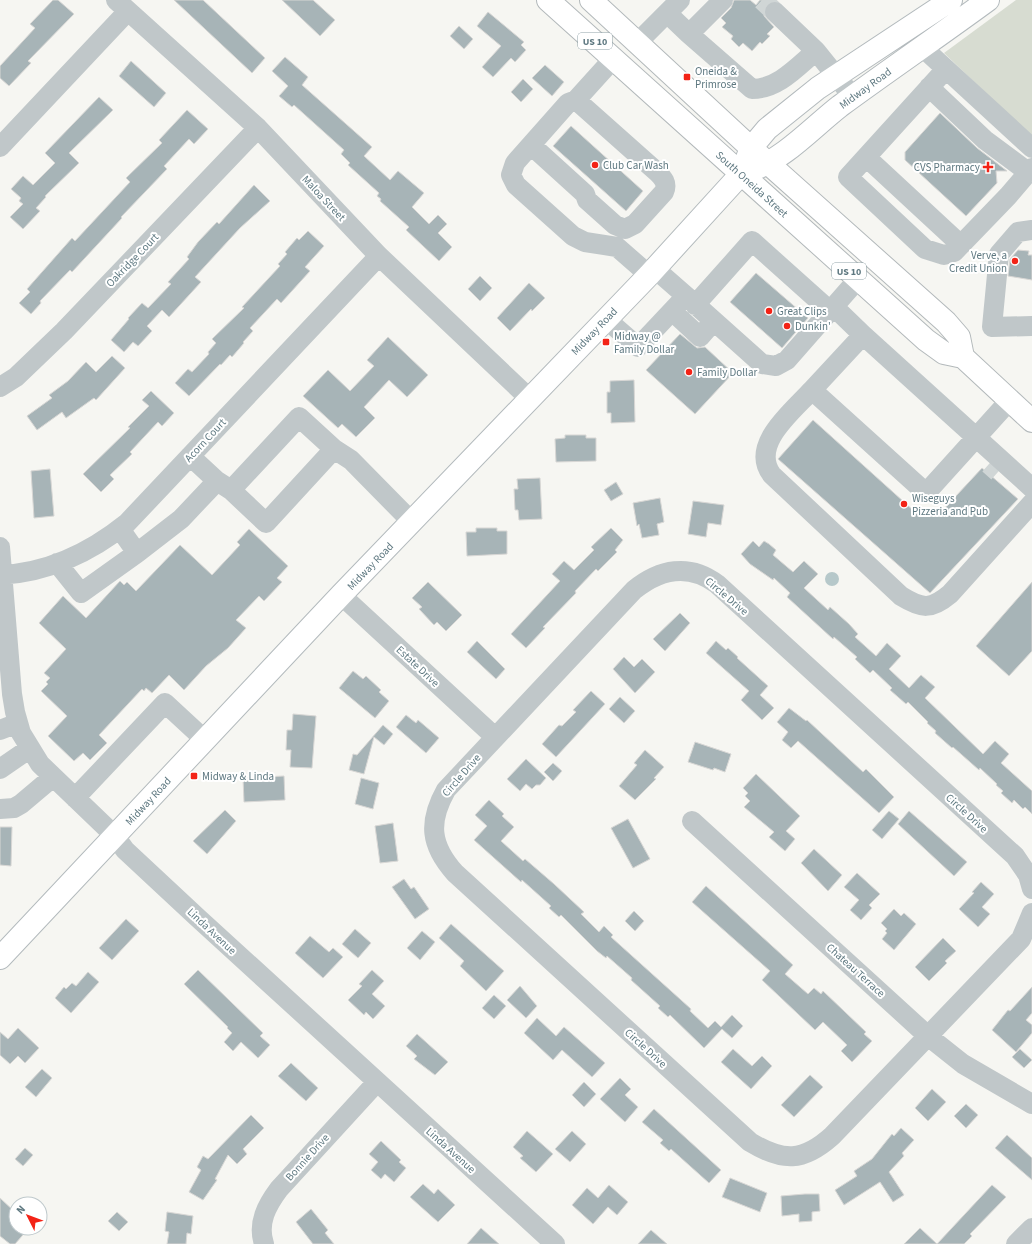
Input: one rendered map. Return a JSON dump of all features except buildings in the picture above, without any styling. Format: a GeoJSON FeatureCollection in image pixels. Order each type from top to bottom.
{"type":"FeatureCollection","features":[{"type":"Feature","properties":{"kind":"main road","name":"South Oneida Street"},"geometry":{"type":"LineString","coordinates":[[548,0],[936,348],[948,354],[963,357],[1031,419]]}},
{"type":"Feature","properties":{"kind":"main road","name":"US 10"},"geometry":{"type":"LineString","coordinates":[[591,0],[751,148],[769,162],[952,329],[959,337],[963,357]]}},
{"type":"Feature","properties":{"kind":"main road","name":"Midway Road"},"geometry":{"type":"LineString","coordinates":[[0,958],[341,595],[652,272],[741,174],[751,148],[767,129],[836,77],[951,0]]}},
{"type":"Feature","properties":{"kind":"main road","name":"Midway Road"},"geometry":{"type":"LineString","coordinates":[[741,174],[769,162],[853,97],[988,0]]}},
{"type":"Feature","properties":{"kind":"street"},"geometry":{"type":"LineString","coordinates":[[689,34],[723,0]]}},
{"type":"Feature","properties":{"kind":"street"},"geometry":{"type":"LineString","coordinates":[[0,147],[122,5]]}},
{"type":"Feature","properties":{"kind":"street","name":"Maloa Street"},"geometry":{"type":"LineString","coordinates":[[122,5],[258,128],[379,256],[530,399]]}},
{"type":"Feature","properties":{"kind":"street"},"geometry":{"type":"LineString","coordinates":[[637,43],[674,7],[689,34],[752,89],[764,89],[785,77],[816,51]]}},
{"type":"Feature","properties":{"kind":"street"},"geometry":{"type":"LineString","coordinates":[[775,12],[816,51],[853,97]]}},
{"type":"Feature","properties":{"kind":"street"},"geometry":{"type":"LineString","coordinates":[[922,47],[1032,148]]}},
{"type":"Feature","properties":{"kind":"street"},"geometry":{"type":"LineString","coordinates":[[614,58],[576,100],[568,103],[513,167],[511,175],[516,185],[578,240],[617,248],[652,272],[690,300],[762,364],[776,366],[787,360],[858,279]]}},
{"type":"Feature","properties":{"kind":"street"},"geometry":{"type":"LineString","coordinates":[[929,87],[985,140],[1030,170],[1008,196],[954,252],[944,255],[925,249],[848,177],[929,87],[946,69]]}},
{"type":"Feature","properties":{"kind":"street"},"geometry":{"type":"LineString","coordinates":[[531,145],[585,194],[587,200],[615,225],[626,229],[635,224],[664,192],[666,188],[665,182],[657,172],[576,100]]}},
{"type":"Feature","properties":{"kind":"street","name":"Oakridge Court"},"geometry":{"type":"LineString","coordinates":[[0,387],[16,377],[64,331],[258,128]]}},
{"type":"Feature","properties":{"kind":"street"},"geometry":{"type":"LineString","coordinates":[[866,157],[961,245]]}},
{"type":"Feature","properties":{"kind":"street"},"geometry":{"type":"LineString","coordinates":[[1032,230],[1018,232],[999,254],[992,327],[1032,326]]}},
{"type":"Feature","properties":{"kind":"street"},"geometry":{"type":"LineString","coordinates":[[606,319],[638,347],[672,311],[690,300],[752,241],[827,313],[863,335],[988,455],[1026,483]]}},
{"type":"Feature","properties":{"kind":"street","name":"Acorn Court"},"geometry":{"type":"LineString","coordinates":[[1,575],[28,571],[57,563],[91,549],[120,529],[143,508],[190,456],[379,256]]}},
{"type":"Feature","properties":{"kind":"street"},"geometry":{"type":"LineString","coordinates":[[672,311],[700,337],[720,328]]}},
{"type":"Feature","properties":{"kind":"street"},"geometry":{"type":"LineString","coordinates":[[863,335],[772,434],[764,457],[766,467],[772,475],[901,596],[914,604],[926,607],[939,603],[950,594],[1032,502]]}},
{"type":"Feature","properties":{"kind":"street"},"geometry":{"type":"LineString","coordinates":[[812,390],[926,493],[988,455],[1010,400]]}},
{"type":"Feature","properties":{"kind":"street"},"geometry":{"type":"LineString","coordinates":[[57,563],[81,593],[182,519],[224,485],[299,417],[334,449],[350,460],[412,522]]}},
{"type":"Feature","properties":{"kind":"street"},"geometry":{"type":"LineString","coordinates":[[190,456],[266,523],[334,449]]}},
{"type":"Feature","properties":{"kind":"street"},"geometry":{"type":"LineString","coordinates":[[988,455],[1003,477],[1026,483]]}},
{"type":"Feature","properties":{"kind":"street"},"geometry":{"type":"LineString","coordinates":[[120,529],[137,553]]}},
{"type":"Feature","properties":{"kind":"street","name":"Linda Avenue"},"geometry":{"type":"LineString","coordinates":[[0,547],[1,575],[12,694],[9,726],[40,764],[115,836],[125,850],[555,1244]]}},
{"type":"Feature","properties":{"kind":"street","name":"Circle Drive"},"geometry":{"type":"LineString","coordinates":[[1032,889],[1028,875],[1015,856],[717,584],[706,576],[694,572],[669,572],[646,581],[634,590],[446,790],[434,815],[433,828],[438,849],[445,862],[750,1142],[765,1151],[779,1156],[801,1156],[811,1152],[832,1136],[929,1037],[1021,939],[1032,914]]}},
{"type":"Feature","properties":{"kind":"street","name":"Estate Drive"},"geometry":{"type":"LineString","coordinates":[[341,595],[494,738]]}},
{"type":"Feature","properties":{"kind":"street"},"geometry":{"type":"LineString","coordinates":[[75,798],[165,703],[205,740]]}},
{"type":"Feature","properties":{"kind":"street"},"geometry":{"type":"LineString","coordinates":[[0,769],[29,749]]}},
{"type":"Feature","properties":{"kind":"street"},"geometry":{"type":"LineString","coordinates":[[0,809],[14,808],[21,804],[53,776]]}},
{"type":"Feature","properties":{"kind":"street","name":"Chateau Terrace"},"geometry":{"type":"LineString","coordinates":[[692,821],[929,1037],[963,1064],[1032,1104]]}},
{"type":"Feature","properties":{"kind":"street","name":"Bonnie Drive"},"geometry":{"type":"LineString","coordinates":[[264,1244],[262,1227],[269,1202],[279,1189],[377,1082]]}},
{"type":"Feature","properties":{"kind":"street"},"geometry":{"type":"LineString","coordinates":[[1016,1244],[1032,1228]]}},
{"type":"Feature","properties":{"kind":"shaded area"},"geometry":{"type":"Polygon","coordinates":[[[1016,0],[1032,0],[1032,137],[944,53],[1016,0]]]}},
{"type":"Feature","properties":{"kind":"shaded area"},"geometry":{"type":"Polygon","coordinates":[[[829,572],[835,572],[839,576],[839,582],[835,586],[829,586],[825,582],[825,576],[829,572]]]}},
{"type":"Feature","properties":{"kind":"tunnel"},"geometry":{"type":"LineString","coordinates":[[762,0],[775,12]]}},
{"type":"Feature","properties":{"kind":"tunnel"},"geometry":{"type":"LineString","coordinates":[[989,464],[998,472]]}},
{"type":"Feature","properties":{"kind":"place","name":"Oneida & Primrose"},"geometry":{"type":"Point","coordinates":[687,77]}},
{"type":"Feature","properties":{"kind":"place","name":"Club Car Wash"},"geometry":{"type":"Point","coordinates":[595,165]}},
{"type":"Feature","properties":{"kind":"place","name":"CVS Pharmacy"},"geometry":{"type":"Point","coordinates":[988,167]}},
{"type":"Feature","properties":{"kind":"place","name":"Verve, a Credit Union"},"geometry":{"type":"Point","coordinates":[1015,261]}},
{"type":"Feature","properties":{"kind":"place","name":"Great Clips"},"geometry":{"type":"Point","coordinates":[769,311]}},
{"type":"Feature","properties":{"kind":"place","name":"Dunkin'"},"geometry":{"type":"Point","coordinates":[787,326]}},
{"type":"Feature","properties":{"kind":"place","name":"Midway @ Family Dollar"},"geometry":{"type":"Point","coordinates":[606,342]}},
{"type":"Feature","properties":{"kind":"place","name":"Family Dollar"},"geometry":{"type":"Point","coordinates":[689,372]}},
{"type":"Feature","properties":{"kind":"place","name":"Wiseguys Pizzeria and Pub"},"geometry":{"type":"Point","coordinates":[904,504]}},
{"type":"Feature","properties":{"kind":"place","name":"Midway & Linda"},"geometry":{"type":"Point","coordinates":[194,776]}}]}
